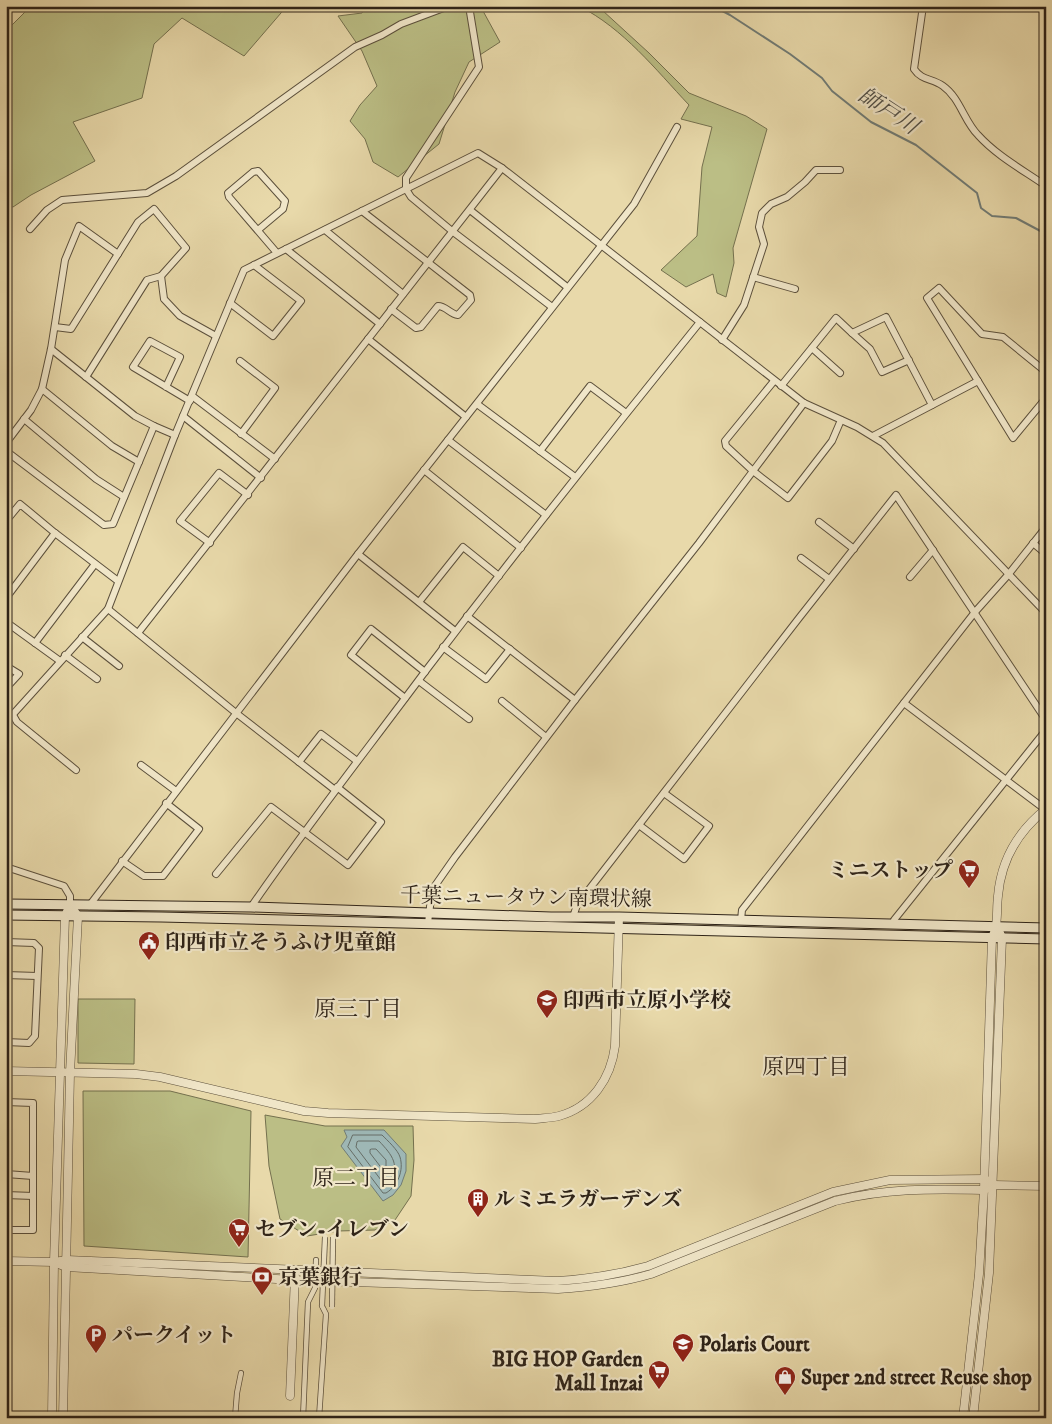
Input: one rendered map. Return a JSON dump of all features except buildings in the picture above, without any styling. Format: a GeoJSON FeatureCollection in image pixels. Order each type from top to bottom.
{"type":"FeatureCollection","features":[{"type":"Feature","properties":{"kind":"main road","name":"千葉ニュータウン南環状線"},"geometry":{"type":"LineString","coordinates":[[6,904],[251,907],[1046,928]]}},
{"type":"Feature","properties":{"kind":"main road","name":"千葉ニュータウン南環状線"},"geometry":{"type":"LineString","coordinates":[[6,915],[428,923],[1046,939]]}},
{"type":"Feature","properties":{"kind":"street"},"geometry":{"type":"LineString","coordinates":[[30,229],[47,210],[62,200],[147,192],[176,176],[355,47],[401,24],[449,6]]}},
{"type":"Feature","properties":{"kind":"street"},"geometry":{"type":"LineString","coordinates":[[469,6],[479,67],[406,178],[406,189],[411,197],[452,231],[552,307]]}},
{"type":"Feature","properties":{"kind":"street"},"geometry":{"type":"LineString","coordinates":[[923,6],[914,69],[918,76],[943,86],[956,99],[978,135],[1000,154],[1046,186]]}},
{"type":"Feature","properties":{"kind":"street"},"geometry":{"type":"LineString","coordinates":[[89,906],[358,554],[634,204],[677,127]]}},
{"type":"Feature","properties":{"kind":"street"},"geometry":{"type":"LineString","coordinates":[[6,722],[108,609],[175,435],[244,270],[478,152],[502,168],[804,403],[873,436],[883,443],[1046,613]]}},
{"type":"Feature","properties":{"kind":"street"},"geometry":{"type":"LineString","coordinates":[[138,633],[248,495],[402,294],[502,168]]}},
{"type":"Feature","properties":{"kind":"street"},"geometry":{"type":"LineString","coordinates":[[722,340],[744,306],[764,244],[759,227],[762,213],[770,204],[787,197],[816,170],[840,170]]}},
{"type":"Feature","properties":{"kind":"street"},"geometry":{"type":"LineString","coordinates":[[258,230],[283,209],[285,201],[258,171],[253,172],[228,193],[229,198],[277,253]]}},
{"type":"Feature","properties":{"kind":"street"},"geometry":{"type":"LineString","coordinates":[[54,327],[71,329],[138,222],[154,209],[186,248],[161,276],[147,280],[86,378]]}},
{"type":"Feature","properties":{"kind":"street"},"geometry":{"type":"LineString","coordinates":[[470,210],[567,287]]}},
{"type":"Feature","properties":{"kind":"street"},"geometry":{"type":"LineString","coordinates":[[362,211],[470,295],[471,300],[458,315],[455,315],[443,306],[438,306],[421,328],[416,328],[391,309]]}},
{"type":"Feature","properties":{"kind":"street"},"geometry":{"type":"LineString","coordinates":[[6,443],[38,400],[42,389],[51,349],[65,260],[78,226],[118,254]]}},
{"type":"Feature","properties":{"kind":"street"},"geometry":{"type":"LineString","coordinates":[[325,230],[402,294]]}},
{"type":"Feature","properties":{"kind":"street"},"geometry":{"type":"LineString","coordinates":[[286,249],[380,324]]}},
{"type":"Feature","properties":{"kind":"street"},"geometry":{"type":"LineString","coordinates":[[230,303],[273,336],[301,301],[254,265]]}},
{"type":"Feature","properties":{"kind":"street"},"geometry":{"type":"LineString","coordinates":[[161,276],[164,299],[180,316],[216,336]]}},
{"type":"Feature","properties":{"kind":"street"},"geometry":{"type":"LineString","coordinates":[[753,277],[795,289]]}},
{"type":"Feature","properties":{"kind":"street"},"geometry":{"type":"LineString","coordinates":[[1046,372],[1002,337],[982,334],[939,288],[927,298],[1013,438],[1046,398]]}},
{"type":"Feature","properties":{"kind":"street"},"geometry":{"type":"LineString","coordinates":[[852,333],[886,317],[932,405]]}},
{"type":"Feature","properties":{"kind":"street"},"geometry":{"type":"LineString","coordinates":[[781,386],[836,318],[870,349],[882,372],[909,360]]}},
{"type":"Feature","properties":{"kind":"street"},"geometry":{"type":"LineString","coordinates":[[251,907],[303,832],[455,631],[575,477],[700,322]]}},
{"type":"Feature","properties":{"kind":"street"},"geometry":{"type":"LineString","coordinates":[[368,339],[466,417]]}},
{"type":"Feature","properties":{"kind":"street"},"geometry":{"type":"LineString","coordinates":[[166,387],[180,357],[150,341],[133,367],[166,387],[191,398],[275,460]]}},
{"type":"Feature","properties":{"kind":"street"},"geometry":{"type":"LineString","coordinates":[[812,348],[840,373]]}},
{"type":"Feature","properties":{"kind":"street"},"geometry":{"type":"LineString","coordinates":[[51,349],[135,416],[175,435]]}},
{"type":"Feature","properties":{"kind":"street"},"geometry":{"type":"LineString","coordinates":[[240,361],[275,388],[242,434]]}},
{"type":"Feature","properties":{"kind":"street"},"geometry":{"type":"LineString","coordinates":[[774,381],[725,441],[726,446],[753,471],[788,498],[832,441],[841,420]]}},
{"type":"Feature","properties":{"kind":"street"},"geometry":{"type":"LineString","coordinates":[[873,436],[978,381]]}},
{"type":"Feature","properties":{"kind":"street"},"geometry":{"type":"LineString","coordinates":[[540,451],[590,386],[626,413]]}},
{"type":"Feature","properties":{"kind":"street"},"geometry":{"type":"LineString","coordinates":[[42,389],[112,446],[139,462]]}},
{"type":"Feature","properties":{"kind":"street"},"geometry":{"type":"LineString","coordinates":[[428,923],[432,890],[546,737],[700,543],[804,403]]}},
{"type":"Feature","properties":{"kind":"street"},"geometry":{"type":"LineString","coordinates":[[476,404],[575,477]]}},
{"type":"Feature","properties":{"kind":"street"},"geometry":{"type":"LineString","coordinates":[[183,416],[261,478]]}},
{"type":"Feature","properties":{"kind":"street"},"geometry":{"type":"LineString","coordinates":[[24,419],[96,479],[124,497]]}},
{"type":"Feature","properties":{"kind":"street"},"geometry":{"type":"LineString","coordinates":[[6,451],[104,525],[113,524],[154,426]]}},
{"type":"Feature","properties":{"kind":"street"},"geometry":{"type":"LineString","coordinates":[[448,440],[546,515]]}},
{"type":"Feature","properties":{"kind":"street"},"geometry":{"type":"LineString","coordinates":[[424,470],[520,548]]}},
{"type":"Feature","properties":{"kind":"street"},"geometry":{"type":"LineString","coordinates":[[210,543],[180,521],[219,473],[248,495]]}},
{"type":"Feature","properties":{"kind":"street"},"geometry":{"type":"LineString","coordinates":[[573,917],[577,905],[896,496],[1046,720]]}},
{"type":"Feature","properties":{"kind":"street"},"geometry":{"type":"LineString","coordinates":[[6,521],[20,504],[118,582]]}},
{"type":"Feature","properties":{"kind":"street"},"geometry":{"type":"LineString","coordinates":[[819,522],[854,549]]}},
{"type":"Feature","properties":{"kind":"street"},"geometry":{"type":"LineString","coordinates":[[741,920],[742,910],[975,612],[1008,575],[1046,527]]}},
{"type":"Feature","properties":{"kind":"street"},"geometry":{"type":"LineString","coordinates":[[6,598],[55,533]]}},
{"type":"Feature","properties":{"kind":"street"},"geometry":{"type":"LineString","coordinates":[[1033,544],[1046,554]]}},
{"type":"Feature","properties":{"kind":"street"},"geometry":{"type":"LineString","coordinates":[[419,602],[463,547],[499,576]]}},
{"type":"Feature","properties":{"kind":"street"},"geometry":{"type":"LineString","coordinates":[[910,577],[933,550]]}},
{"type":"Feature","properties":{"kind":"street"},"geometry":{"type":"LineString","coordinates":[[358,554],[455,631]]}},
{"type":"Feature","properties":{"kind":"street"},"geometry":{"type":"LineString","coordinates":[[801,558],[829,580]]}},
{"type":"Feature","properties":{"kind":"street"},"geometry":{"type":"LineString","coordinates":[[35,643],[95,564]]}},
{"type":"Feature","properties":{"kind":"street"},"geometry":{"type":"LineString","coordinates":[[108,609],[300,762],[381,822],[348,865],[271,807],[216,874]]}},
{"type":"Feature","properties":{"kind":"street"},"geometry":{"type":"LineString","coordinates":[[467,616],[575,700]]}},
{"type":"Feature","properties":{"kind":"street"},"geometry":{"type":"LineString","coordinates":[[6,622],[60,661]]}},
{"type":"Feature","properties":{"kind":"street"},"geometry":{"type":"LineString","coordinates":[[406,698],[351,655],[371,629],[425,672]]}},
{"type":"Feature","properties":{"kind":"street"},"geometry":{"type":"LineString","coordinates":[[82,637],[119,666]]}},
{"type":"Feature","properties":{"kind":"street"},"geometry":{"type":"LineString","coordinates":[[444,647],[486,679],[510,649]]}},
{"type":"Feature","properties":{"kind":"street"},"geometry":{"type":"LineString","coordinates":[[65,656],[97,679]]}},
{"type":"Feature","properties":{"kind":"street"},"geometry":{"type":"LineString","coordinates":[[6,666],[19,674],[6,688]]}},
{"type":"Feature","properties":{"kind":"street"},"geometry":{"type":"LineString","coordinates":[[419,681],[469,719]]}},
{"type":"Feature","properties":{"kind":"street"},"geometry":{"type":"LineString","coordinates":[[502,701],[546,737]]}},
{"type":"Feature","properties":{"kind":"street"},"geometry":{"type":"LineString","coordinates":[[904,703],[1046,809],[1026,827],[1014,842],[1008,854],[999,886],[997,927],[992,938],[984,1190],[979,1274],[963,1418]]}},
{"type":"Feature","properties":{"kind":"street"},"geometry":{"type":"LineString","coordinates":[[6,711],[76,770]]}},
{"type":"Feature","properties":{"kind":"street"},"geometry":{"type":"LineString","coordinates":[[894,925],[894,920],[1046,730]]}},
{"type":"Feature","properties":{"kind":"street"},"geometry":{"type":"LineString","coordinates":[[300,762],[321,734],[357,761]]}},
{"type":"Feature","properties":{"kind":"street"},"geometry":{"type":"LineString","coordinates":[[141,765],[176,791]]}},
{"type":"Feature","properties":{"kind":"street"},"geometry":{"type":"LineString","coordinates":[[639,825],[684,858],[709,826],[664,793]]}},
{"type":"Feature","properties":{"kind":"street"},"geometry":{"type":"LineString","coordinates":[[122,861],[144,876],[162,876],[193,837],[199,829],[166,803]]}},
{"type":"Feature","properties":{"kind":"street"},"geometry":{"type":"LineString","coordinates":[[6,867],[64,886],[70,896],[70,905],[65,916],[54,1262],[52,1418]]}},
{"type":"Feature","properties":{"kind":"street"},"geometry":{"type":"LineString","coordinates":[[63,1418],[70,1073],[78,916],[70,905]]}},
{"type":"Feature","properties":{"kind":"street"},"geometry":{"type":"LineString","coordinates":[[6,1071],[160,1076],[304,1111],[535,1119],[560,1116],[582,1106],[596,1094],[613,1063],[619,917]]}},
{"type":"Feature","properties":{"kind":"street"},"geometry":{"type":"LineString","coordinates":[[973,1418],[989,1273],[994,1185],[1002,938],[997,927]]}},
{"type":"Feature","properties":{"kind":"street"},"geometry":{"type":"LineString","coordinates":[[6,942],[34,943],[39,948],[35,1036],[29,1043],[6,1042]]}},
{"type":"Feature","properties":{"kind":"street"},"geometry":{"type":"LineString","coordinates":[[6,975],[38,976]]}},
{"type":"Feature","properties":{"kind":"street"},"geometry":{"type":"LineString","coordinates":[[6,1102],[33,1103],[32,1230],[6,1230]]}},
{"type":"Feature","properties":{"kind":"street"},"geometry":{"type":"LineString","coordinates":[[6,1174],[32,1176]]}},
{"type":"Feature","properties":{"kind":"street"},"geometry":{"type":"LineString","coordinates":[[66,1264],[295,1269],[557,1281],[589,1280],[648,1266],[833,1192],[856,1186],[890,1180],[984,1178],[994,1185]]}},
{"type":"Feature","properties":{"kind":"street"},"geometry":{"type":"LineString","coordinates":[[6,1261],[54,1262],[294,1280],[558,1289],[589,1287],[624,1282],[651,1274],[835,1201],[858,1195],[896,1190],[984,1190],[994,1185],[1046,1186]]}},
{"type":"Feature","properties":{"kind":"street"},"geometry":{"type":"LineString","coordinates":[[6,1194],[32,1196]]}},
{"type":"Feature","properties":{"kind":"street"},"geometry":{"type":"LineString","coordinates":[[319,1418],[326,1314],[322,1306],[325,1237],[334,1237],[332,1307],[326,1314]]}},
{"type":"Feature","properties":{"kind":"street"},"geometry":{"type":"LineString","coordinates":[[302,1418],[308,1302],[315,1288],[316,1260]]}},
{"type":"Feature","properties":{"kind":"street"},"geometry":{"type":"LineString","coordinates":[[290,1396],[295,1269]]}},
{"type":"Feature","properties":{"kind":"street"},"geometry":{"type":"LineString","coordinates":[[235,1418],[237,1392],[242,1372]]}},
{"type":"Feature","properties":{"kind":"green space"},"geometry":{"type":"Polygon","coordinates":[[[31,6],[287,6],[244,56],[182,18],[154,44],[142,98],[73,122],[95,161],[31,195],[13,207],[6,206],[6,28],[11,26],[31,6]]]}},
{"type":"Feature","properties":{"kind":"green space"},"geometry":{"type":"Polygon","coordinates":[[[365,6],[485,6],[483,11],[500,42],[469,62],[455,92],[439,144],[398,177],[373,162],[365,139],[350,121],[360,105],[377,86],[362,51],[338,16],[362,13],[365,6]]]}},
{"type":"Feature","properties":{"kind":"green space"},"geometry":{"type":"Polygon","coordinates":[[[579,6],[597,6],[649,53],[689,93],[746,116],[767,129],[733,248],[734,263],[726,297],[717,293],[713,274],[686,287],[661,270],[697,236],[702,167],[712,127],[681,119],[689,105],[625,38],[595,15],[579,6]]]}},
{"type":"Feature","properties":{"kind":"green space"},"geometry":{"type":"Polygon","coordinates":[[[78,999],[135,999],[134,1064],[78,1063],[78,999]]]}},
{"type":"Feature","properties":{"kind":"green space"},"geometry":{"type":"Polygon","coordinates":[[[83,1091],[170,1091],[251,1111],[248,1257],[84,1246],[83,1091]]]}},
{"type":"Feature","properties":{"kind":"green space"},"geometry":{"type":"Polygon","coordinates":[[[265,1115],[325,1126],[413,1126],[414,1160],[411,1196],[395,1220],[375,1230],[338,1231],[307,1236],[280,1219],[269,1166],[265,1115]]]}},
{"type":"Feature","properties":{"kind":"water"},"geometry":{"type":"Polygon","coordinates":[[[344,1130],[384,1130],[406,1154],[406,1171],[401,1185],[393,1195],[383,1201],[341,1146],[347,1137],[344,1130]]]}},
{"type":"Feature","properties":{"kind":"waterway","name":"師戸川"},"geometry":{"type":"LineString","coordinates":[[713,6],[790,54],[822,78],[832,91],[871,122],[916,145],[977,193],[981,208],[992,216],[1016,218],[1046,234]]}},
{"type":"Feature","properties":{"kind":"place","name":"ミニストップ"},"geometry":{"type":"Point","coordinates":[969,889]}},
{"type":"Feature","properties":{"kind":"place","name":"印西市立そうふけ児童館"},"geometry":{"type":"Point","coordinates":[149,961]}},
{"type":"Feature","properties":{"kind":"place","name":"印西市立原小学校"},"geometry":{"type":"Point","coordinates":[547,1019]}},
{"type":"Feature","properties":{"kind":"place","name":"ルミエラガーデンズ"},"geometry":{"type":"Point","coordinates":[478,1218]}},
{"type":"Feature","properties":{"kind":"place","name":"セブン-イレブン"},"geometry":{"type":"Point","coordinates":[239,1248]}},
{"type":"Feature","properties":{"kind":"place","name":"京葉銀行"},"geometry":{"type":"Point","coordinates":[262,1296]}},
{"type":"Feature","properties":{"kind":"place","name":"パークイット"},"geometry":{"type":"Point","coordinates":[96,1354]}},
{"type":"Feature","properties":{"kind":"place","name":"Polaris Court"},"geometry":{"type":"Point","coordinates":[683,1363]}},
{"type":"Feature","properties":{"kind":"place","name":"BIG HOP Garden Mall Inzai"},"geometry":{"type":"Point","coordinates":[659,1390]}},
{"type":"Feature","properties":{"kind":"place","name":"Super 2nd street Reuse shop"},"geometry":{"type":"Point","coordinates":[785,1396]}},
{"type":"Feature","properties":{"kind":"district","name":"原三丁目"},"geometry":{"type":"Point","coordinates":[358,1008]}},
{"type":"Feature","properties":{"kind":"district","name":"原四丁目"},"geometry":{"type":"Point","coordinates":[806,1066]}},
{"type":"Feature","properties":{"kind":"district","name":"原二丁目"},"geometry":{"type":"Point","coordinates":[356,1177]}}]}
